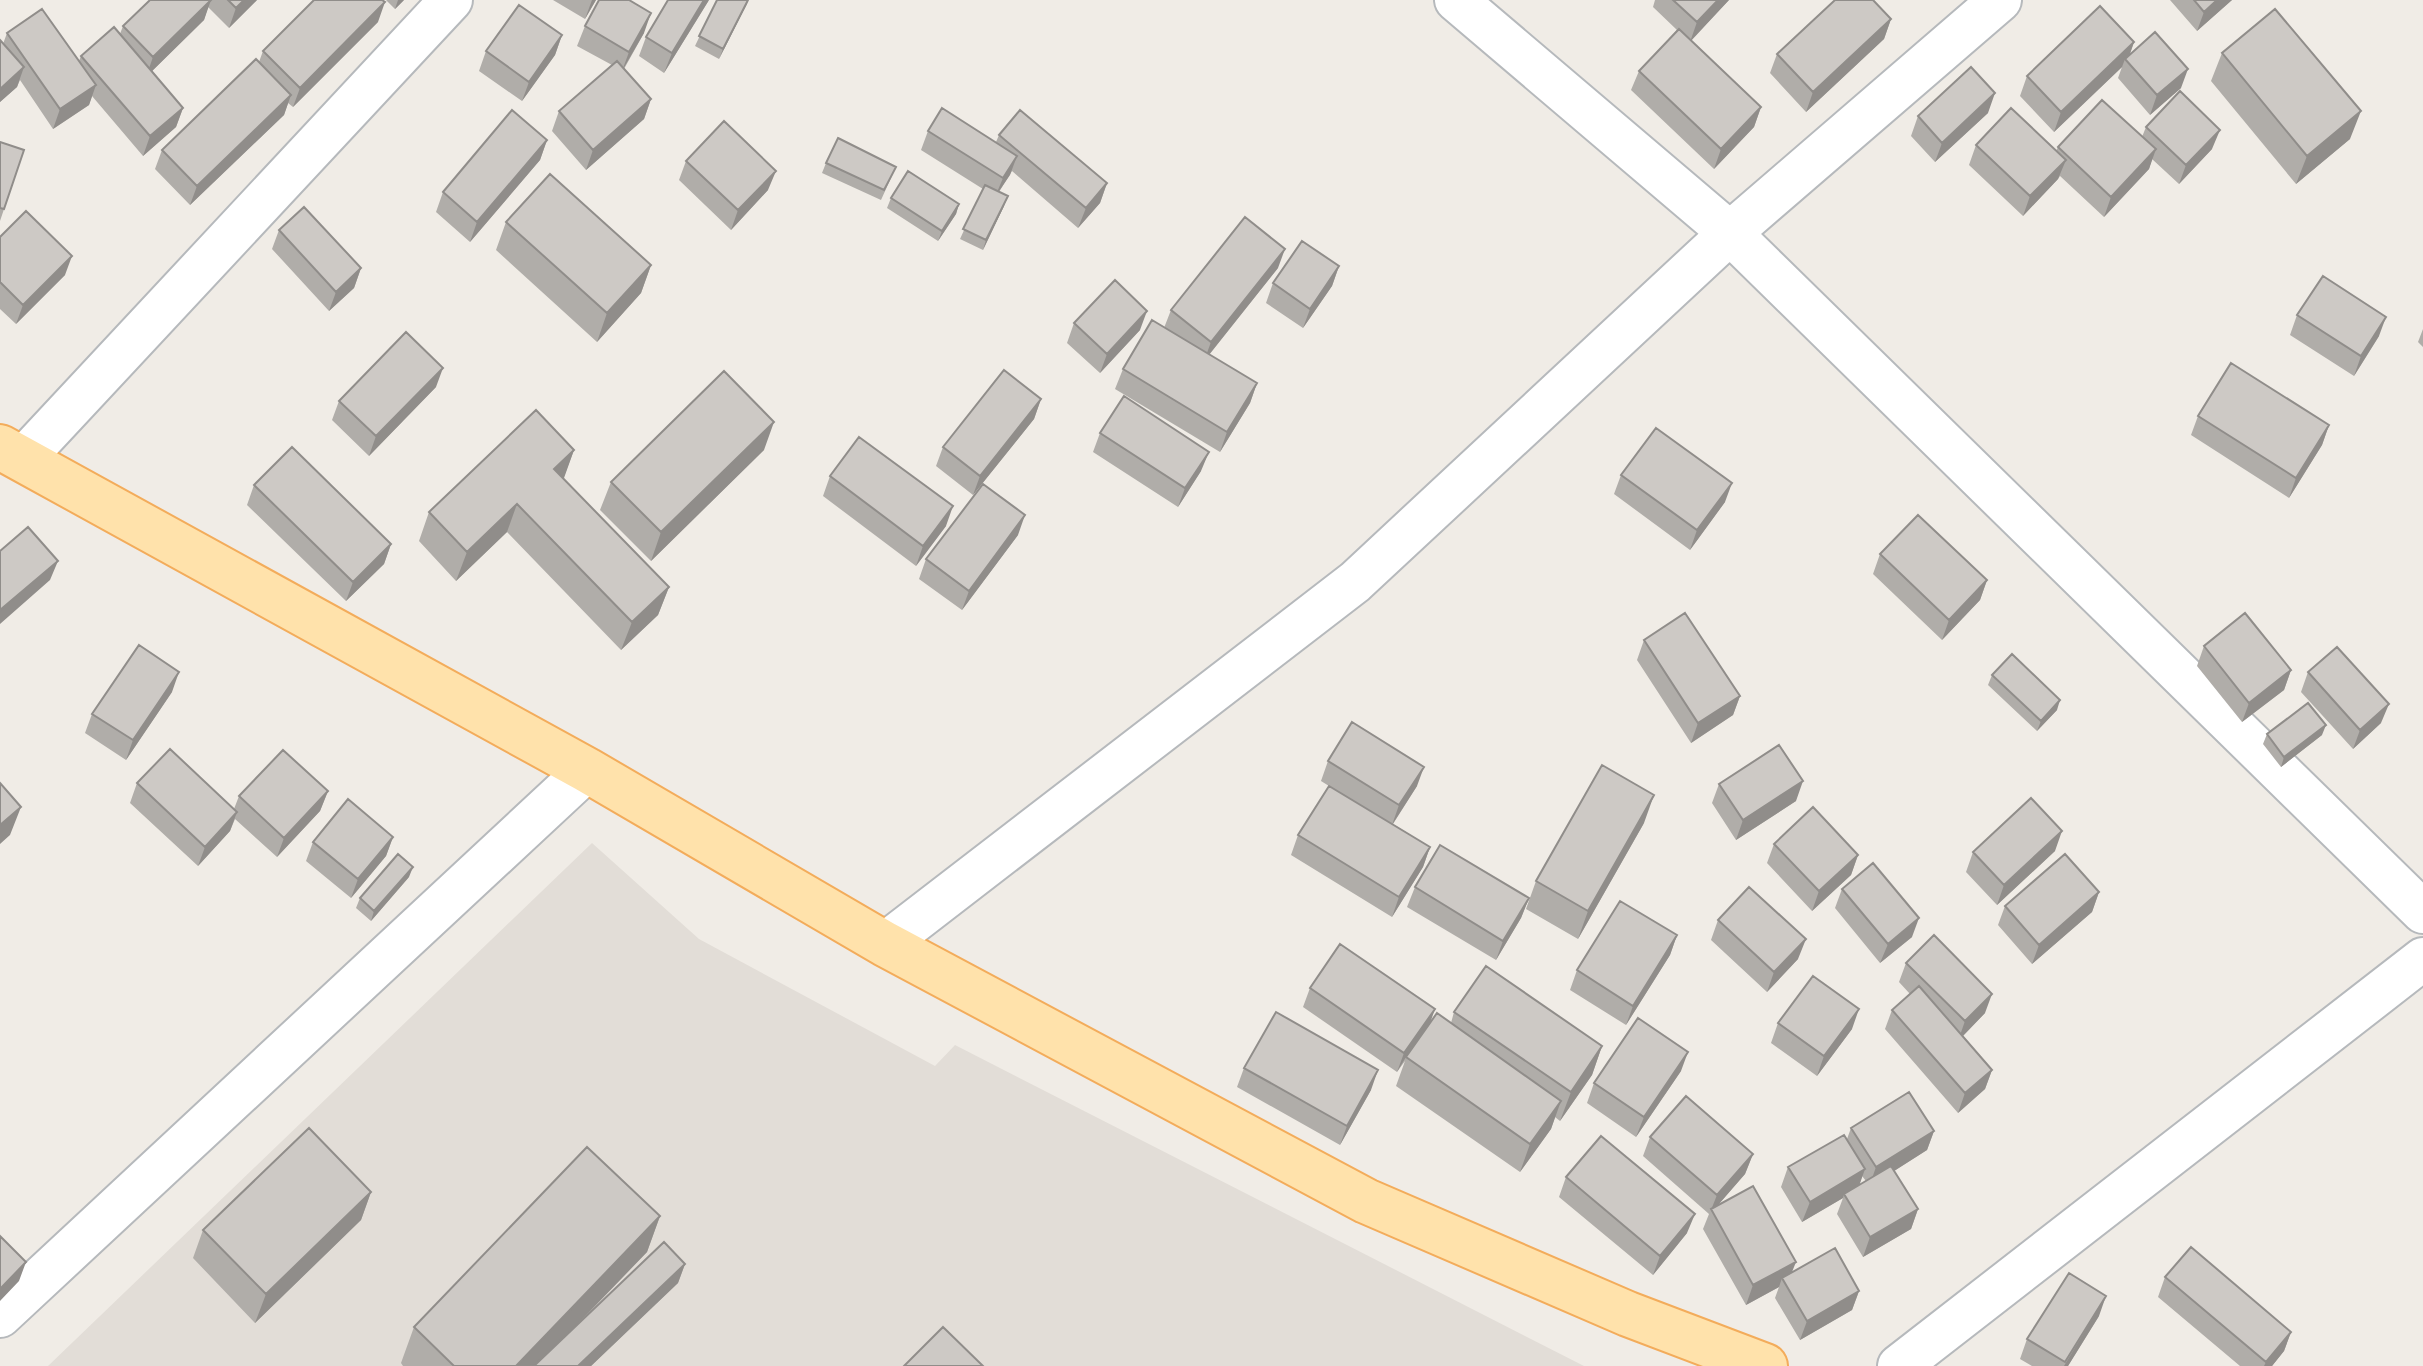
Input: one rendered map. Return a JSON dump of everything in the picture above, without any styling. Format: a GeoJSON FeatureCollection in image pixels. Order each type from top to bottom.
{"type":"FeatureCollection","features":[{"type":"Feature","properties":{"kind":"main road"},"geometry":{"type":"LineString","coordinates":[[12,453],[587,770],[885,944],[1366,1201],[1614,1308],[1765,1366]]}},
{"type":"Feature","properties":{"kind":"street"},"geometry":{"type":"LineString","coordinates":[[12,453],[451,0]]}},
{"type":"Feature","properties":{"kind":"street"},"geometry":{"type":"LineString","coordinates":[[1456,0],[1730,233],[2423,912]]}},
{"type":"Feature","properties":{"kind":"street"},"geometry":{"type":"LineString","coordinates":[[885,944],[1355,582],[1730,233],[2000,0]]}},
{"type":"Feature","properties":{"kind":"street"},"geometry":{"type":"LineString","coordinates":[[0,1316],[587,770]]}},
{"type":"Feature","properties":{"kind":"street"},"geometry":{"type":"LineString","coordinates":[[1899,1366],[2423,959]]}},
{"type":"Feature","properties":{"kind":"shaded area"},"geometry":{"type":"Polygon","coordinates":[[[592,843],[699,939],[935,1066],[955,1045],[1584,1366],[48,1366],[592,843]]]}},
{"type":"Feature","properties":{"kind":"building"},"geometry":{"type":"Polygon","coordinates":[[[150,0],[211,0],[153,57],[123,26],[150,0]]]}},
{"type":"Feature","properties":{"kind":"building"},"geometry":{"type":"Polygon","coordinates":[[[228,0],[244,0],[236,8],[228,0]]]}},
{"type":"Feature","properties":{"kind":"building"},"geometry":{"type":"Polygon","coordinates":[[[314,0],[385,2],[300,88],[263,51],[314,0]]]}},
{"type":"Feature","properties":{"kind":"building"},"geometry":{"type":"Polygon","coordinates":[[[599,0],[629,0],[651,13],[629,52],[585,26],[599,0]]]}},
{"type":"Feature","properties":{"kind":"building"},"geometry":{"type":"Polygon","coordinates":[[[668,0],[704,0],[672,53],[646,37],[668,0]]]}},
{"type":"Feature","properties":{"kind":"building"},"geometry":{"type":"Polygon","coordinates":[[[717,0],[748,0],[723,49],[699,36],[717,0]]]}},
{"type":"Feature","properties":{"kind":"building"},"geometry":{"type":"Polygon","coordinates":[[[1673,0],[1718,0],[1697,22],[1673,0]]]}},
{"type":"Feature","properties":{"kind":"building"},"geometry":{"type":"Polygon","coordinates":[[[1835,0],[1873,0],[1891,19],[1813,92],[1777,54],[1835,0]]]}},
{"type":"Feature","properties":{"kind":"building"},"geometry":{"type":"Polygon","coordinates":[[[2194,0],[2217,0],[2204,12],[2194,0]]]}},
{"type":"Feature","properties":{"kind":"building"},"geometry":{"type":"Polygon","coordinates":[[[519,5],[562,35],[529,82],[486,51],[519,5]]]}},
{"type":"Feature","properties":{"kind":"building"},"geometry":{"type":"Polygon","coordinates":[[[2100,6],[2134,42],[2061,112],[2027,76],[2100,6]]]}},
{"type":"Feature","properties":{"kind":"building"},"geometry":{"type":"Polygon","coordinates":[[[42,9],[96,85],[60,109],[7,33],[42,9]]]}},
{"type":"Feature","properties":{"kind":"building"},"geometry":{"type":"Polygon","coordinates":[[[2275,9],[2361,111],[2307,156],[2222,53],[2275,9]]]}},
{"type":"Feature","properties":{"kind":"building"},"geometry":{"type":"Polygon","coordinates":[[[114,27],[183,108],[150,136],[81,56],[114,27]]]}},
{"type":"Feature","properties":{"kind":"building"},"geometry":{"type":"Polygon","coordinates":[[[1679,29],[1761,107],[1721,149],[1639,71],[1679,29]]]}},
{"type":"Feature","properties":{"kind":"building"},"geometry":{"type":"Polygon","coordinates":[[[2155,32],[2188,69],[2157,95],[2125,59],[2155,32]]]}},
{"type":"Feature","properties":{"kind":"building"},"geometry":{"type":"Polygon","coordinates":[[[0,40],[24,67],[0,89],[0,40]]]}},
{"type":"Feature","properties":{"kind":"building"},"geometry":{"type":"Polygon","coordinates":[[[256,59],[291,95],[197,186],[162,150],[256,59]]]}},
{"type":"Feature","properties":{"kind":"building"},"geometry":{"type":"Polygon","coordinates":[[[617,61],[651,99],[593,150],[559,111],[617,61]]]}},
{"type":"Feature","properties":{"kind":"building"},"geometry":{"type":"Polygon","coordinates":[[[1971,67],[1995,93],[1942,143],[1918,116],[1971,67]]]}},
{"type":"Feature","properties":{"kind":"building"},"geometry":{"type":"Polygon","coordinates":[[[2180,91],[2220,130],[2186,165],[2146,127],[2180,91]]]}},
{"type":"Feature","properties":{"kind":"building"},"geometry":{"type":"Polygon","coordinates":[[[2102,100],[2156,149],[2111,197],[2058,147],[2102,100]]]}},
{"type":"Feature","properties":{"kind":"building"},"geometry":{"type":"Polygon","coordinates":[[[942,108],[1017,156],[1003,178],[928,131],[942,108]]]}},
{"type":"Feature","properties":{"kind":"building"},"geometry":{"type":"Polygon","coordinates":[[[2011,108],[2066,160],[2030,196],[1976,145],[2011,108]]]}},
{"type":"Feature","properties":{"kind":"building"},"geometry":{"type":"Polygon","coordinates":[[[512,110],[547,140],[477,222],[443,192],[512,110]]]}},
{"type":"Feature","properties":{"kind":"building"},"geometry":{"type":"Polygon","coordinates":[[[1020,110],[1107,183],[1086,208],[999,135],[1020,110]]]}},
{"type":"Feature","properties":{"kind":"building"},"geometry":{"type":"Polygon","coordinates":[[[724,121],[776,171],[738,210],[686,161],[724,121]]]}},
{"type":"Feature","properties":{"kind":"building"},"geometry":{"type":"Polygon","coordinates":[[[838,138],[896,167],[884,190],[826,163],[838,138]]]}},
{"type":"Feature","properties":{"kind":"building"},"geometry":{"type":"Polygon","coordinates":[[[0,142],[24,150],[4,209],[0,208],[0,142]]]}},
{"type":"Feature","properties":{"kind":"building"},"geometry":{"type":"Polygon","coordinates":[[[908,171],[959,204],[942,231],[891,198],[908,171]]]}},
{"type":"Feature","properties":{"kind":"building"},"geometry":{"type":"Polygon","coordinates":[[[550,174],[651,265],[607,313],[506,222],[550,174]]]}},
{"type":"Feature","properties":{"kind":"building"},"geometry":{"type":"Polygon","coordinates":[[[985,185],[1008,196],[986,240],[963,229],[985,185]]]}},
{"type":"Feature","properties":{"kind":"building"},"geometry":{"type":"Polygon","coordinates":[[[304,207],[361,268],[336,292],[279,230],[304,207]]]}},
{"type":"Feature","properties":{"kind":"building"},"geometry":{"type":"Polygon","coordinates":[[[26,211],[72,256],[23,305],[0,282],[0,237],[26,211]]]}},
{"type":"Feature","properties":{"kind":"building"},"geometry":{"type":"Polygon","coordinates":[[[1245,217],[1285,249],[1211,342],[1171,310],[1245,217]]]}},
{"type":"Feature","properties":{"kind":"building"},"geometry":{"type":"Polygon","coordinates":[[[1302,241],[1339,266],[1310,309],[1273,283],[1302,241]]]}},
{"type":"Feature","properties":{"kind":"building"},"geometry":{"type":"Polygon","coordinates":[[[2323,276],[2386,317],[2361,356],[2297,315],[2323,276]]]}},
{"type":"Feature","properties":{"kind":"building"},"geometry":{"type":"Polygon","coordinates":[[[1115,280],[1147,311],[1107,354],[1074,323],[1115,280]]]}},
{"type":"Feature","properties":{"kind":"building"},"geometry":{"type":"Polygon","coordinates":[[[1152,320],[1257,383],[1227,432],[1123,369],[1152,320]]]}},
{"type":"Feature","properties":{"kind":"building"},"geometry":{"type":"Polygon","coordinates":[[[406,332],[443,368],[376,436],[339,401],[406,332]]]}},
{"type":"Feature","properties":{"kind":"building"},"geometry":{"type":"Polygon","coordinates":[[[2231,363],[2329,425],[2296,478],[2198,416],[2231,363]]]}},
{"type":"Feature","properties":{"kind":"building"},"geometry":{"type":"Polygon","coordinates":[[[1004,370],[1041,399],[980,476],[943,447],[1004,370]]]}},
{"type":"Feature","properties":{"kind":"building"},"geometry":{"type":"Polygon","coordinates":[[[724,371],[774,422],[661,532],[611,482],[724,371]]]}},
{"type":"Feature","properties":{"kind":"building"},"geometry":{"type":"Polygon","coordinates":[[[1124,396],[1209,452],[1185,488],[1100,433],[1124,396]]]}},
{"type":"Feature","properties":{"kind":"building"},"geometry":{"type":"Polygon","coordinates":[[[536,410],[574,450],[554,469],[669,587],[632,622],[517,504],[467,552],[429,512],[536,410]]]}},
{"type":"Feature","properties":{"kind":"building"},"geometry":{"type":"Polygon","coordinates":[[[1656,428],[1732,483],[1697,530],[1621,475],[1656,428]]]}},
{"type":"Feature","properties":{"kind":"building"},"geometry":{"type":"Polygon","coordinates":[[[859,437],[953,506],[923,546],[830,476],[859,437]]]}},
{"type":"Feature","properties":{"kind":"building"},"geometry":{"type":"Polygon","coordinates":[[[292,447],[391,544],[353,582],[254,485],[292,447]]]}},
{"type":"Feature","properties":{"kind":"building"},"geometry":{"type":"Polygon","coordinates":[[[983,484],[1025,515],[969,591],[926,559],[983,484]]]}},
{"type":"Feature","properties":{"kind":"building"},"geometry":{"type":"Polygon","coordinates":[[[1918,515],[1987,580],[1949,620],[1880,554],[1918,515]]]}},
{"type":"Feature","properties":{"kind":"building"},"geometry":{"type":"Polygon","coordinates":[[[28,527],[58,561],[0,610],[0,551],[28,527]]]}},
{"type":"Feature","properties":{"kind":"building"},"geometry":{"type":"Polygon","coordinates":[[[1685,613],[1740,696],[1698,723],[1644,640],[1685,613]]]}},
{"type":"Feature","properties":{"kind":"building"},"geometry":{"type":"Polygon","coordinates":[[[2245,613],[2291,670],[2249,703],[2204,646],[2245,613]]]}},
{"type":"Feature","properties":{"kind":"building"},"geometry":{"type":"Polygon","coordinates":[[[139,645],[179,672],[133,740],[92,714],[139,645]]]}},
{"type":"Feature","properties":{"kind":"building"},"geometry":{"type":"Polygon","coordinates":[[[2337,647],[2389,704],[2360,730],[2308,672],[2337,647]]]}},
{"type":"Feature","properties":{"kind":"building"},"geometry":{"type":"Polygon","coordinates":[[[2012,654],[2060,700],[2041,721],[1992,675],[2012,654]]]}},
{"type":"Feature","properties":{"kind":"building"},"geometry":{"type":"Polygon","coordinates":[[[2308,703],[2326,725],[2284,757],[2267,734],[2308,703]]]}},
{"type":"Feature","properties":{"kind":"building"},"geometry":{"type":"Polygon","coordinates":[[[1352,722],[1424,767],[1399,805],[1328,761],[1352,722]]]}},
{"type":"Feature","properties":{"kind":"building"},"geometry":{"type":"Polygon","coordinates":[[[1779,745],[1803,781],[1743,820],[1719,784],[1779,745]]]}},
{"type":"Feature","properties":{"kind":"building"},"geometry":{"type":"Polygon","coordinates":[[[170,749],[237,812],[205,847],[137,783],[170,749]]]}},
{"type":"Feature","properties":{"kind":"building"},"geometry":{"type":"Polygon","coordinates":[[[283,750],[328,791],[284,838],[239,796],[283,750]]]}},
{"type":"Feature","properties":{"kind":"building"},"geometry":{"type":"Polygon","coordinates":[[[1602,765],[1654,795],[1588,911],[1536,881],[1602,765]]]}},
{"type":"Feature","properties":{"kind":"building"},"geometry":{"type":"Polygon","coordinates":[[[0,783],[21,807],[0,825],[0,783]]]}},
{"type":"Feature","properties":{"kind":"building"},"geometry":{"type":"Polygon","coordinates":[[[1329,786],[1430,847],[1399,897],[1298,835],[1329,786]]]}},
{"type":"Feature","properties":{"kind":"building"},"geometry":{"type":"Polygon","coordinates":[[[2031,798],[2062,831],[2004,885],[1973,852],[2031,798]]]}},
{"type":"Feature","properties":{"kind":"building"},"geometry":{"type":"Polygon","coordinates":[[[348,799],[393,837],[358,879],[313,842],[348,799]]]}},
{"type":"Feature","properties":{"kind":"building"},"geometry":{"type":"Polygon","coordinates":[[[1813,807],[1858,855],[1819,891],[1774,844],[1813,807]]]}},
{"type":"Feature","properties":{"kind":"building"},"geometry":{"type":"Polygon","coordinates":[[[1440,845],[1529,898],[1503,941],[1415,887],[1440,845]]]}},
{"type":"Feature","properties":{"kind":"building"},"geometry":{"type":"Polygon","coordinates":[[[398,854],[413,867],[374,911],[360,898],[398,854]]]}},
{"type":"Feature","properties":{"kind":"building"},"geometry":{"type":"Polygon","coordinates":[[[2065,854],[2099,892],[2039,945],[2005,906],[2065,854]]]}},
{"type":"Feature","properties":{"kind":"building"},"geometry":{"type":"Polygon","coordinates":[[[1873,863],[1919,918],[1888,944],[1842,889],[1873,863]]]}},
{"type":"Feature","properties":{"kind":"building"},"geometry":{"type":"Polygon","coordinates":[[[1749,887],[1806,939],[1774,972],[1718,920],[1749,887]]]}},
{"type":"Feature","properties":{"kind":"building"},"geometry":{"type":"Polygon","coordinates":[[[1620,901],[1677,935],[1633,1006],[1577,970],[1620,901]]]}},
{"type":"Feature","properties":{"kind":"building"},"geometry":{"type":"Polygon","coordinates":[[[1934,935],[1992,994],[1965,1021],[1906,963],[1934,935]]]}},
{"type":"Feature","properties":{"kind":"building"},"geometry":{"type":"Polygon","coordinates":[[[1340,944],[1435,1009],[1404,1053],[1310,988],[1340,944]]]}},
{"type":"Feature","properties":{"kind":"building"},"geometry":{"type":"Polygon","coordinates":[[[1486,966],[1602,1046],[1571,1092],[1454,1012],[1486,966]]]}},
{"type":"Feature","properties":{"kind":"building"},"geometry":{"type":"Polygon","coordinates":[[[1813,976],[1859,1009],[1824,1056],[1778,1023],[1813,976]]]}},
{"type":"Feature","properties":{"kind":"building"},"geometry":{"type":"Polygon","coordinates":[[[1919,986],[1992,1070],[1965,1093],[1892,1010],[1919,986]]]}},
{"type":"Feature","properties":{"kind":"building"},"geometry":{"type":"Polygon","coordinates":[[[1276,1012],[1378,1070],[1347,1126],[1244,1068],[1276,1012]]]}},
{"type":"Feature","properties":{"kind":"building"},"geometry":{"type":"Polygon","coordinates":[[[1437,1013],[1561,1101],[1530,1144],[1406,1057],[1437,1013]]]}},
{"type":"Feature","properties":{"kind":"building"},"geometry":{"type":"Polygon","coordinates":[[[1638,1018],[1688,1052],[1644,1117],[1594,1083],[1638,1018]]]}},
{"type":"Feature","properties":{"kind":"building"},"geometry":{"type":"Polygon","coordinates":[[[1909,1092],[1934,1131],[1876,1167],[1851,1128],[1909,1092]]]}},
{"type":"Feature","properties":{"kind":"building"},"geometry":{"type":"Polygon","coordinates":[[[1686,1096],[1753,1154],[1717,1195],[1650,1137],[1686,1096]]]}},
{"type":"Feature","properties":{"kind":"building"},"geometry":{"type":"Polygon","coordinates":[[[309,1128],[371,1192],[266,1294],[203,1230],[309,1128]]]}},
{"type":"Feature","properties":{"kind":"building"},"geometry":{"type":"Polygon","coordinates":[[[1844,1135],[1865,1169],[1810,1202],[1788,1167],[1844,1135]]]}},
{"type":"Feature","properties":{"kind":"building"},"geometry":{"type":"Polygon","coordinates":[[[1601,1136],[1695,1214],[1660,1256],[1566,1177],[1601,1136]]]}},
{"type":"Feature","properties":{"kind":"building"},"geometry":{"type":"Polygon","coordinates":[[[587,1147],[660,1216],[516,1366],[454,1366],[414,1327],[587,1147]]]}},
{"type":"Feature","properties":{"kind":"building"},"geometry":{"type":"Polygon","coordinates":[[[1891,1166],[1918,1209],[1870,1237],[1844,1194],[1891,1166]]]}},
{"type":"Feature","properties":{"kind":"building"},"geometry":{"type":"Polygon","coordinates":[[[1753,1186],[1796,1262],[1753,1285],[1711,1209],[1753,1186]]]}},
{"type":"Feature","properties":{"kind":"building"},"geometry":{"type":"Polygon","coordinates":[[[0,1236],[26,1262],[0,1289],[0,1236]]]}},
{"type":"Feature","properties":{"kind":"building"},"geometry":{"type":"Polygon","coordinates":[[[664,1242],[685,1264],[578,1366],[534,1366],[664,1242]]]}},
{"type":"Feature","properties":{"kind":"building"},"geometry":{"type":"Polygon","coordinates":[[[2191,1247],[2291,1332],[2266,1362],[2165,1277],[2191,1247]]]}},
{"type":"Feature","properties":{"kind":"building"},"geometry":{"type":"Polygon","coordinates":[[[1835,1248],[1859,1291],[1807,1321],[1782,1278],[1835,1248]]]}},
{"type":"Feature","properties":{"kind":"building"},"geometry":{"type":"Polygon","coordinates":[[[2069,1273],[2106,1296],[2065,1362],[2027,1339],[2069,1273]]]}},
{"type":"Feature","properties":{"kind":"building"},"geometry":{"type":"Polygon","coordinates":[[[943,1327],[983,1366],[904,1366],[943,1327]]]}}]}
